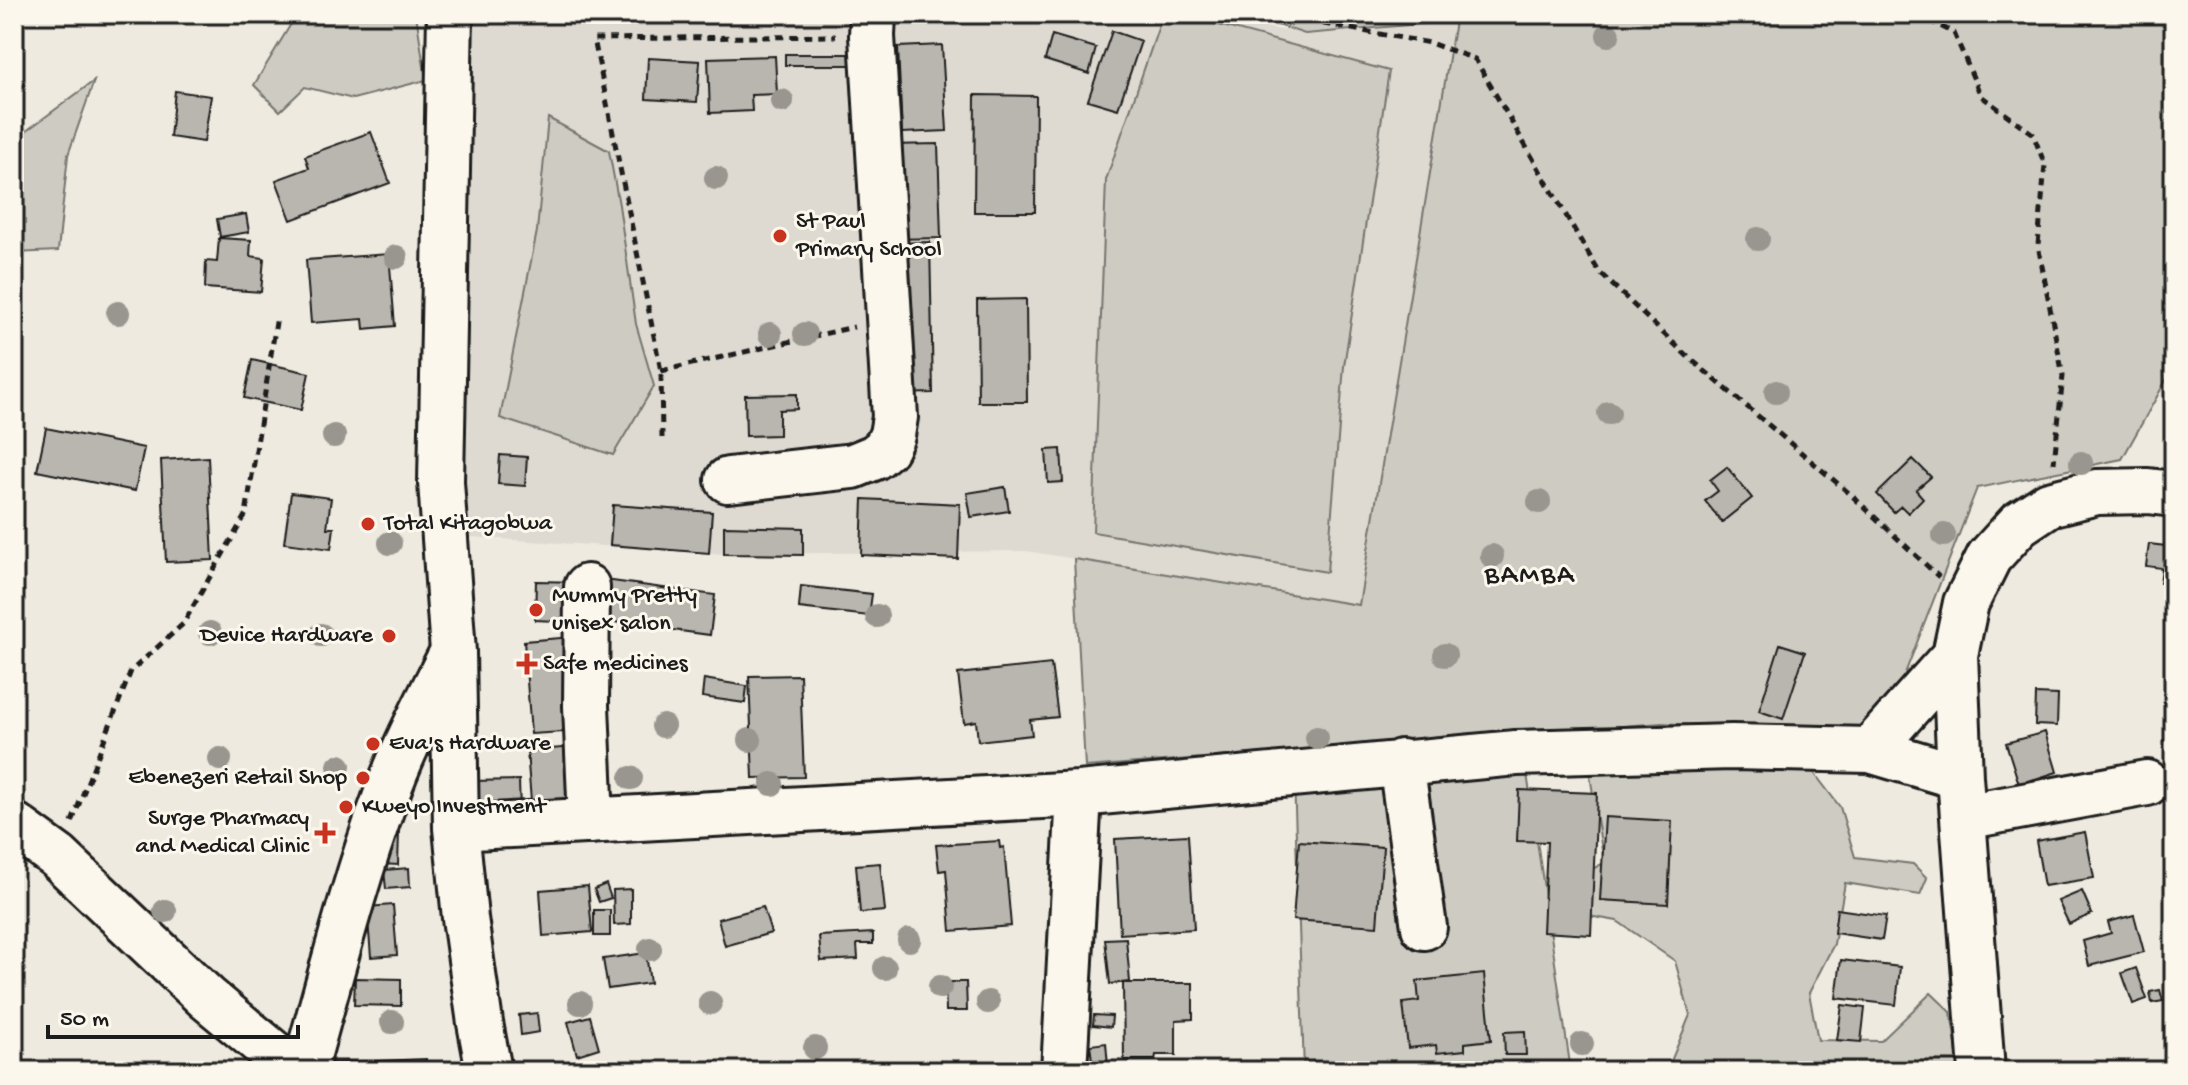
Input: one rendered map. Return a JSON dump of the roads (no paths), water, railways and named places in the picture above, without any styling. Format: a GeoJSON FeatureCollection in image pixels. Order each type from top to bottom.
{"type":"FeatureCollection","features":[{"type":"Feature","properties":{"kind":"street"},"geometry":{"type":"LineString","coordinates":[[450,14],[441,482],[453,652],[456,828],[469,948],[489,1071]]}},
{"type":"Feature","properties":{"kind":"street"},"geometry":{"type":"LineString","coordinates":[[728,480],[853,466],[875,457],[886,448],[892,435],[895,417],[872,25]]}},
{"type":"Feature","properties":{"kind":"street"},"geometry":{"type":"LineString","coordinates":[[1982,1071],[1955,655],[1966,603],[1989,557],[2019,524],[2049,504],[2097,492],[2174,494]]}},
{"type":"Feature","properties":{"kind":"street"},"geometry":{"type":"LineString","coordinates":[[587,587],[586,706],[591,821]]}},
{"type":"Feature","properties":{"kind":"street"},"geometry":{"type":"LineString","coordinates":[[304,1071],[386,795],[406,744],[453,652]]}},
{"type":"Feature","properties":{"kind":"street"},"geometry":{"type":"LineString","coordinates":[[1870,750],[1955,655]]}},
{"type":"Feature","properties":{"kind":"street"},"geometry":{"type":"LineString","coordinates":[[456,828],[1079,794],[1401,762],[1621,749],[1732,747],[1870,750],[1962,797],[2147,783]]}},
{"type":"Feature","properties":{"kind":"street"},"geometry":{"type":"LineString","coordinates":[[1401,762],[1424,927]]}},
{"type":"Feature","properties":{"kind":"street"},"geometry":{"type":"LineString","coordinates":[[1064,1071],[1079,794]]}},
{"type":"Feature","properties":{"kind":"street"},"geometry":{"type":"LineString","coordinates":[[14,825],[58,857],[207,998],[295,1071]]}},
{"type":"Feature","properties":{"kind":"place","name":"St Paul Primary School"},"geometry":{"type":"Point","coordinates":[780,236]}},
{"type":"Feature","properties":{"kind":"place","name":"Total Kitagobwa"},"geometry":{"type":"Point","coordinates":[368,524]}},
{"type":"Feature","properties":{"kind":"place","name":"Mummy Pretty unisex salon"},"geometry":{"type":"Point","coordinates":[536,610]}},
{"type":"Feature","properties":{"kind":"place","name":"Device Hardware"},"geometry":{"type":"Point","coordinates":[389,636]}},
{"type":"Feature","properties":{"kind":"place","name":"Safe medicines"},"geometry":{"type":"Point","coordinates":[527,664]}},
{"type":"Feature","properties":{"kind":"place","name":"Eva's Hardware"},"geometry":{"type":"Point","coordinates":[373,744]}},
{"type":"Feature","properties":{"kind":"place","name":"Ebenezeri Retail Shop"},"geometry":{"type":"Point","coordinates":[363,778]}},
{"type":"Feature","properties":{"kind":"place","name":"Kweyo Investment"},"geometry":{"type":"Point","coordinates":[346,807]}},
{"type":"Feature","properties":{"kind":"place","name":"Surge Pharmacy and Medical Clinic"},"geometry":{"type":"Point","coordinates":[325,833]}},
{"type":"Feature","properties":{"kind":"district","name":"BAMBA"},"geometry":{"type":"Point","coordinates":[1530,576]}}]}
